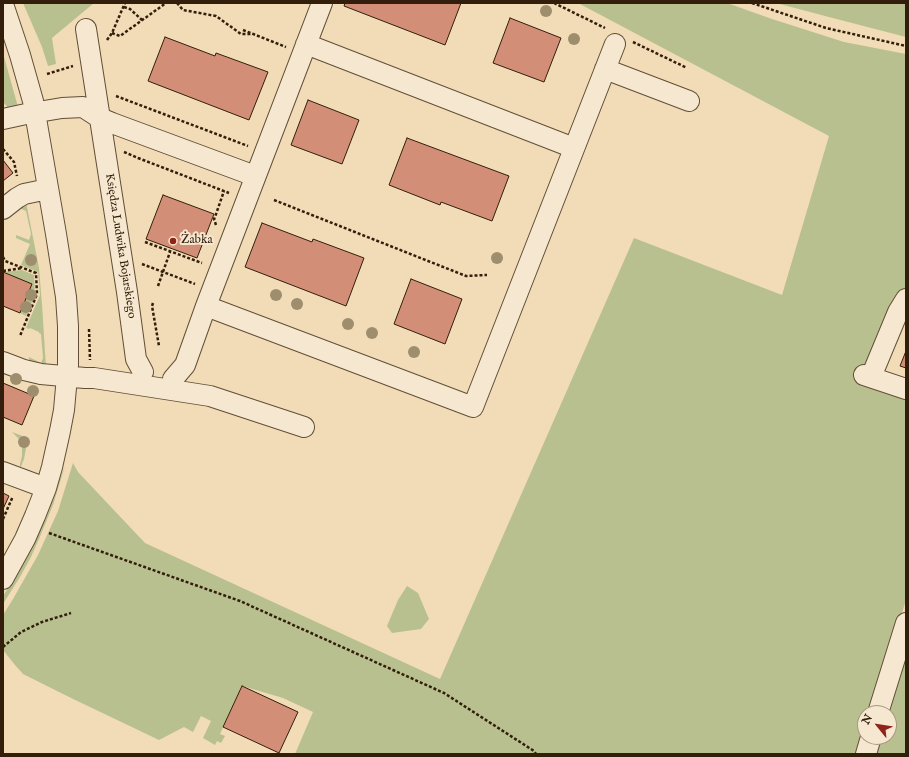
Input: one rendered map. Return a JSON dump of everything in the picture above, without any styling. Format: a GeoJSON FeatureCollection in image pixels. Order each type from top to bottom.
{"type":"FeatureCollection","features":[{"type":"Feature","properties":{"kind":"street"},"geometry":{"type":"LineString","coordinates":[[173,379],[185,365],[256,176],[299,47],[322,3]]}},
{"type":"Feature","properties":{"kind":"street"},"geometry":{"type":"LineString","coordinates":[[3,4],[22,61],[34,112],[66,297],[68,326],[66,397],[60,431],[46,488],[25,539],[4,577]]}},
{"type":"Feature","properties":{"kind":"street","name":"Księdza Ludwika Bojarskiego"},"geometry":{"type":"LineString","coordinates":[[86,29],[136,359],[143,372]]}},
{"type":"Feature","properties":{"kind":"street"},"geometry":{"type":"LineString","coordinates":[[206,306],[473,407],[618,38]]}},
{"type":"Feature","properties":{"kind":"street"},"geometry":{"type":"LineString","coordinates":[[299,47],[574,148]]}},
{"type":"Feature","properties":{"kind":"street"},"geometry":{"type":"LineString","coordinates":[[605,69],[689,101]]}},
{"type":"Feature","properties":{"kind":"street"},"geometry":{"type":"LineString","coordinates":[[3,119],[34,112],[83,107],[100,118],[256,176]]}},
{"type":"Feature","properties":{"kind":"street"},"geometry":{"type":"LineString","coordinates":[[3,209],[20,195],[48,189]]}},
{"type":"Feature","properties":{"kind":"street"},"geometry":{"type":"LineString","coordinates":[[906,299],[898,312],[868,376],[906,389]]}},
{"type":"Feature","properties":{"kind":"street"},"geometry":{"type":"LineString","coordinates":[[3,362],[31,372],[67,377],[94,378],[210,396],[304,427]]}},
{"type":"Feature","properties":{"kind":"street"},"geometry":{"type":"LineString","coordinates":[[3,472],[46,488]]}},
{"type":"Feature","properties":{"kind":"street"},"geometry":{"type":"LineString","coordinates":[[881,705],[906,624]]}},
{"type":"Feature","properties":{"kind":"path"},"geometry":{"type":"LineString","coordinates":[[112,33],[120,36],[166,3]]}},
{"type":"Feature","properties":{"kind":"path"},"geometry":{"type":"LineString","coordinates":[[177,3],[183,10],[216,16],[241,34],[254,34]]}},
{"type":"Feature","properties":{"kind":"path"},"geometry":{"type":"LineString","coordinates":[[554,3],[618,38],[687,68]]}},
{"type":"Feature","properties":{"kind":"path"},"geometry":{"type":"LineString","coordinates":[[752,3],[826,28],[906,46]]}},
{"type":"Feature","properties":{"kind":"path"},"geometry":{"type":"LineString","coordinates":[[106,41],[112,33],[124,5],[142,20]]}},
{"type":"Feature","properties":{"kind":"path"},"geometry":{"type":"LineString","coordinates":[[242,30],[299,47]]}},
{"type":"Feature","properties":{"kind":"path"},"geometry":{"type":"LineString","coordinates":[[47,74],[75,66]]}},
{"type":"Feature","properties":{"kind":"path"},"geometry":{"type":"LineString","coordinates":[[116,96],[254,148]]}},
{"type":"Feature","properties":{"kind":"path"},"geometry":{"type":"LineString","coordinates":[[104,143],[230,194]]}},
{"type":"Feature","properties":{"kind":"path"},"geometry":{"type":"LineString","coordinates":[[3,149],[14,162],[17,177]]}},
{"type":"Feature","properties":{"kind":"path"},"geometry":{"type":"LineString","coordinates":[[215,217],[224,192]]}},
{"type":"Feature","properties":{"kind":"path"},"geometry":{"type":"LineString","coordinates":[[274,200],[466,276],[487,275]]}},
{"type":"Feature","properties":{"kind":"path"},"geometry":{"type":"LineString","coordinates":[[145,242],[202,263]]}},
{"type":"Feature","properties":{"kind":"path"},"geometry":{"type":"LineString","coordinates":[[158,286],[170,252]]}},
{"type":"Feature","properties":{"kind":"path"},"geometry":{"type":"LineString","coordinates":[[3,257],[5,261],[36,273],[37,294],[20,336]]}},
{"type":"Feature","properties":{"kind":"path"},"geometry":{"type":"LineString","coordinates":[[3,266],[5,261]]}},
{"type":"Feature","properties":{"kind":"path"},"geometry":{"type":"LineString","coordinates":[[139,263],[201,287]]}},
{"type":"Feature","properties":{"kind":"path"},"geometry":{"type":"LineString","coordinates":[[3,271],[22,268]]}},
{"type":"Feature","properties":{"kind":"path"},"geometry":{"type":"LineString","coordinates":[[153,303],[152,306],[159,346]]}},
{"type":"Feature","properties":{"kind":"path"},"geometry":{"type":"LineString","coordinates":[[3,519],[13,495]]}},
{"type":"Feature","properties":{"kind":"path"},"geometry":{"type":"LineString","coordinates":[[45,532],[240,601],[444,693],[534,751],[536,754]]}},
{"type":"Feature","properties":{"kind":"path"},"geometry":{"type":"LineString","coordinates":[[3,647],[21,632],[42,622],[71,613]]}},
{"type":"Feature","properties":{"kind":"green space"},"geometry":{"type":"Polygon","coordinates":[[[23,3],[94,3],[52,38],[56,64],[48,66],[42,47],[23,3]]]}},
{"type":"Feature","properties":{"kind":"green space"},"geometry":{"type":"Polygon","coordinates":[[[578,3],[727,3],[844,42],[906,54],[906,290],[867,372],[906,394],[906,600],[873,705],[857,705],[857,745],[862,745],[859,754],[295,754],[313,712],[283,698],[242,686],[220,734],[225,736],[221,743],[217,741],[215,745],[203,738],[211,721],[201,716],[193,732],[184,727],[159,740],[23,674],[3,650],[3,615],[38,555],[58,511],[73,463],[78,472],[145,543],[440,679],[634,238],[782,295],[829,136],[578,3]]]}},
{"type":"Feature","properties":{"kind":"green space"},"geometry":{"type":"Polygon","coordinates":[[[776,3],[906,3],[906,37],[825,16],[776,3]]]}},
{"type":"Feature","properties":{"kind":"green space"},"geometry":{"type":"Polygon","coordinates":[[[3,53],[18,107],[11,111],[3,102],[3,53]]]}},
{"type":"Feature","properties":{"kind":"green space"},"geometry":{"type":"Polygon","coordinates":[[[26,202],[39,268],[46,368],[30,363],[29,360],[29,357],[41,363],[43,358],[41,334],[30,328],[26,328],[40,295],[38,272],[21,265],[30,244],[16,238],[16,235],[29,240],[31,234],[26,211],[15,206],[26,202]]]}},
{"type":"Feature","properties":{"kind":"green space"},"geometry":{"type":"Polygon","coordinates":[[[22,270],[34,275],[35,295],[26,316],[20,313],[31,286],[4,272],[22,270]]]}},
{"type":"Feature","properties":{"kind":"green space"},"geometry":{"type":"Polygon","coordinates":[[[12,432],[28,438],[24,459],[20,469],[22,445],[19,439],[12,432]]]}},
{"type":"Feature","properties":{"kind":"green space"},"geometry":{"type":"Polygon","coordinates":[[[65,466],[53,505],[31,557],[3,604],[3,596],[15,577],[42,523],[65,466]]]}},
{"type":"Feature","properties":{"kind":"green space"},"geometry":{"type":"Polygon","coordinates":[[[407,586],[418,593],[429,619],[421,629],[392,633],[387,626],[398,600],[407,586]]]}},
{"type":"Feature","properties":{"kind":"green space"},"geometry":{"type":"Polygon","coordinates":[[[906,644],[906,754],[872,754],[875,745],[897,745],[897,705],[887,705],[906,644]]]}},
{"type":"Feature","properties":{"kind":"building"},"geometry":{"type":"Polygon","coordinates":[[[345,3],[461,3],[445,45],[344,6],[345,3]]]}},
{"type":"Feature","properties":{"kind":"building"},"geometry":{"type":"Polygon","coordinates":[[[510,18],[561,38],[544,82],[493,63],[510,18]]]}},
{"type":"Feature","properties":{"kind":"building"},"geometry":{"type":"Polygon","coordinates":[[[165,37],[215,56],[216,53],[268,72],[249,120],[148,81],[165,37]]]}},
{"type":"Feature","properties":{"kind":"building"},"geometry":{"type":"Polygon","coordinates":[[[308,100],[359,120],[342,164],[291,145],[308,100]]]}},
{"type":"Feature","properties":{"kind":"building"},"geometry":{"type":"Polygon","coordinates":[[[407,138],[509,176],[492,221],[441,202],[440,205],[389,185],[407,138]]]}},
{"type":"Feature","properties":{"kind":"building"},"geometry":{"type":"Polygon","coordinates":[[[3,160],[13,173],[3,181],[3,160]]]}},
{"type":"Feature","properties":{"kind":"building"},"geometry":{"type":"Polygon","coordinates":[[[163,195],[214,214],[197,258],[146,239],[163,195]]]}},
{"type":"Feature","properties":{"kind":"building"},"geometry":{"type":"Polygon","coordinates":[[[262,223],[312,242],[313,239],[364,258],[346,306],[245,267],[262,223]]]}},
{"type":"Feature","properties":{"kind":"building"},"geometry":{"type":"Polygon","coordinates":[[[3,272],[32,284],[20,313],[3,306],[3,272]]]}},
{"type":"Feature","properties":{"kind":"building"},"geometry":{"type":"Polygon","coordinates":[[[411,279],[462,299],[445,344],[394,324],[411,279]]]}},
{"type":"Feature","properties":{"kind":"building"},"geometry":{"type":"Polygon","coordinates":[[[906,351],[906,368],[900,366],[906,351]]]}},
{"type":"Feature","properties":{"kind":"building"},"geometry":{"type":"Polygon","coordinates":[[[3,383],[34,396],[22,425],[3,417],[3,383]]]}},
{"type":"Feature","properties":{"kind":"building"},"geometry":{"type":"Polygon","coordinates":[[[3,493],[9,496],[3,509],[3,493]]]}},
{"type":"Feature","properties":{"kind":"building"},"geometry":{"type":"Polygon","coordinates":[[[242,686],[298,712],[279,753],[223,727],[242,686]]]}},
{"type":"Feature","properties":{"kind":"place","name":"Żabka"},"geometry":{"type":"Point","coordinates":[173,241]}}]}
